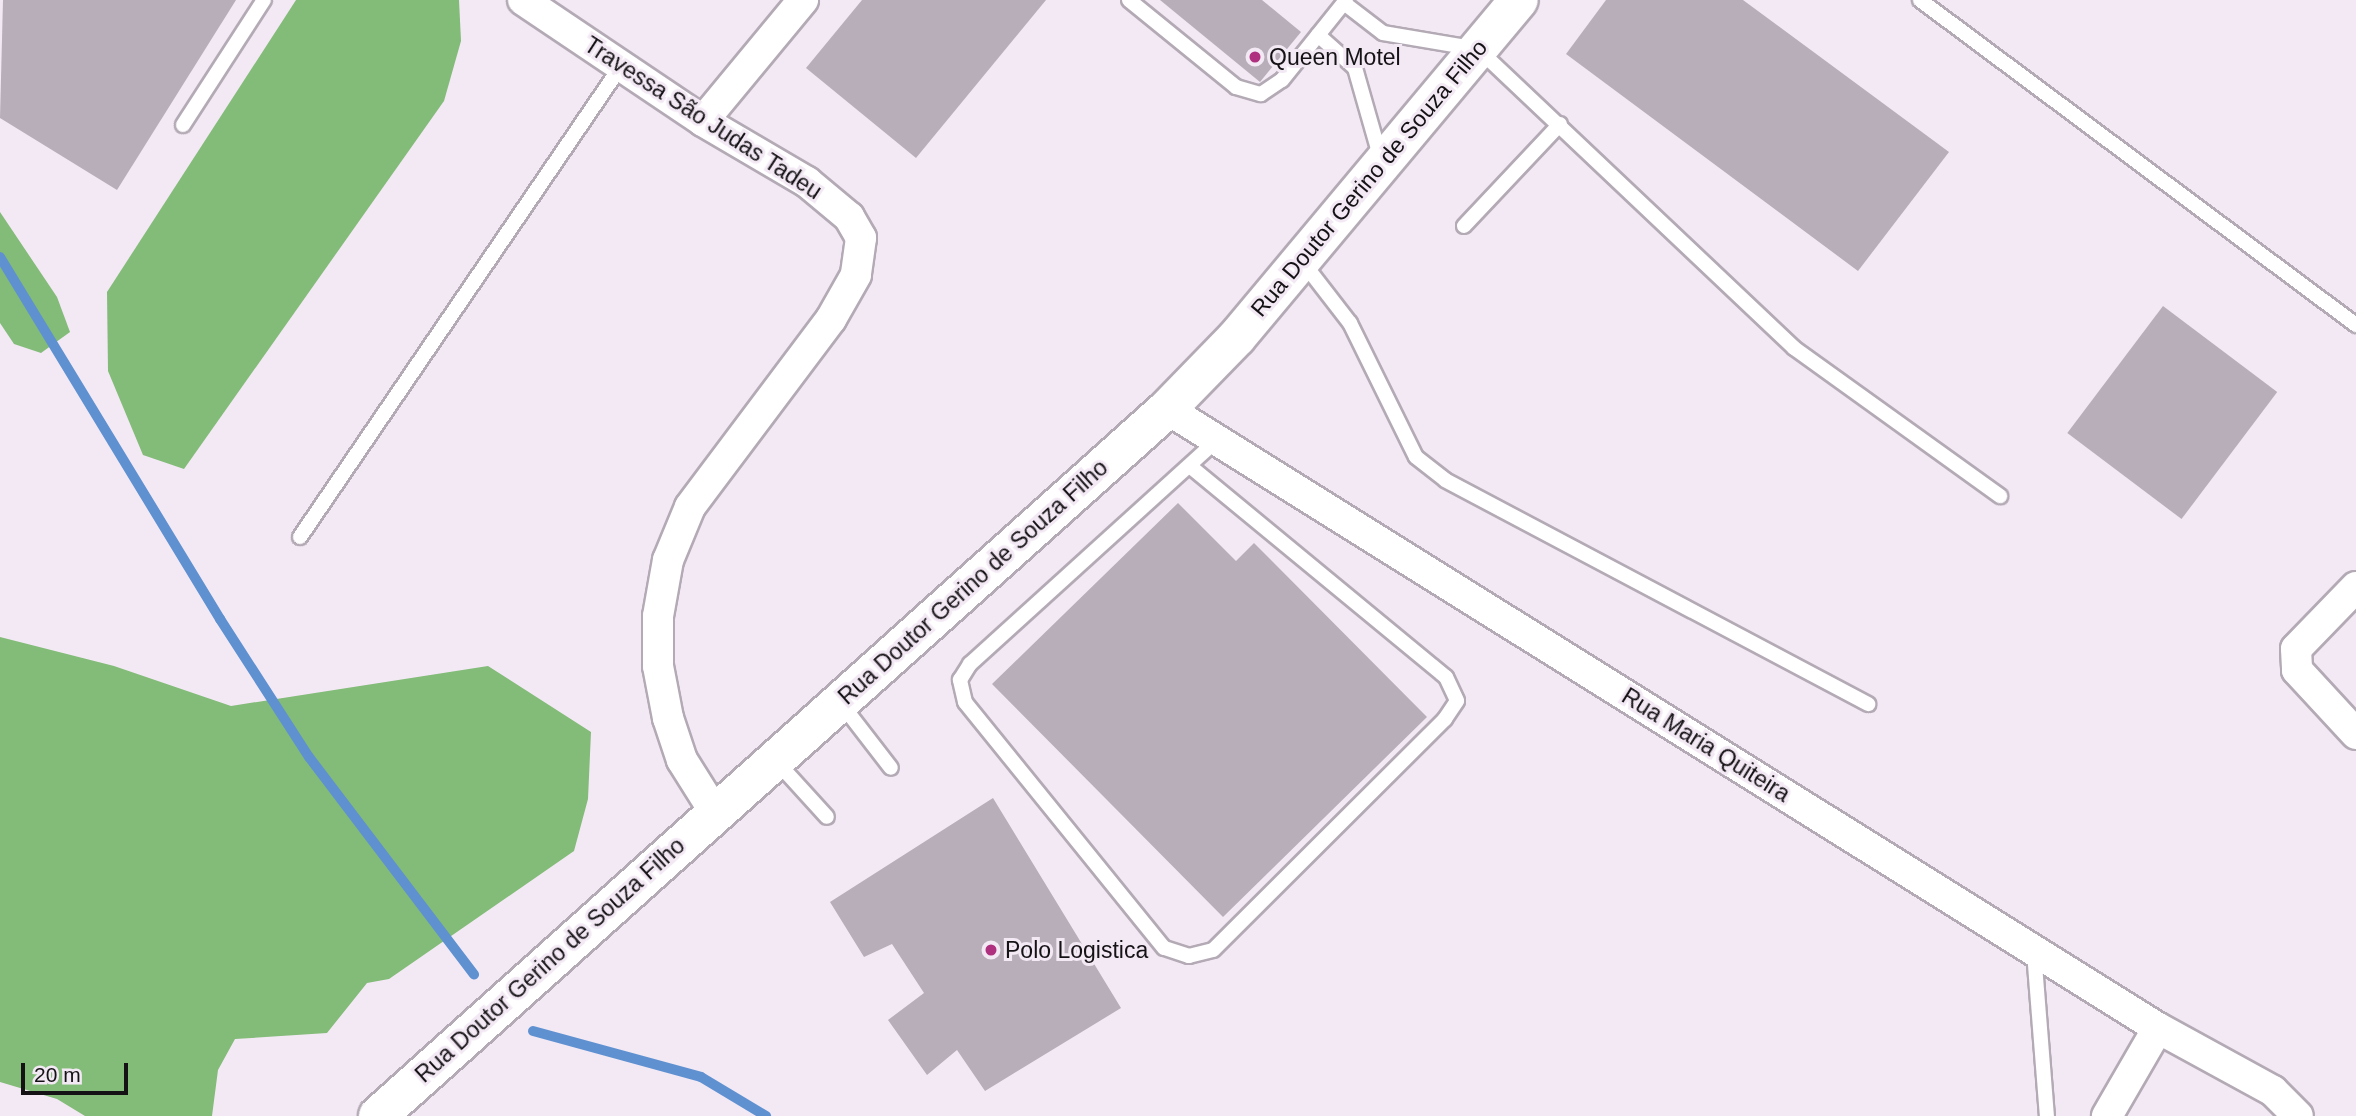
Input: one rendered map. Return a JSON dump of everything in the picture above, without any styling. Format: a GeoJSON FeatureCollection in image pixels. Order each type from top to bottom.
{"type":"FeatureCollection","features":[{"type":"Feature","properties":{"kind":"main road","name":"Rua Doutor Gerino de Souza Filho"},"geometry":{"type":"LineString","coordinates":[[378,1116],[714,811],[1167,409],[1237,337],[1519,0]]}},
{"type":"Feature","properties":{"kind":"street","name":"Travessa São Judas Tadeu"},"geometry":{"type":"LineString","coordinates":[[523,0],[703,121],[807,182],[849,217],[861,238],[856,275],[831,319],[690,507],[668,560],[658,616],[658,666],[668,718],[682,760],[714,811]]}},
{"type":"Feature","properties":{"kind":"street"},"geometry":{"type":"LineString","coordinates":[[703,121],[803,0]]}},
{"type":"Feature","properties":{"kind":"street","name":"Rua Maria Quiteira"},"geometry":{"type":"LineString","coordinates":[[1167,409],[2158,1028],[2273,1091],[2298,1116]]}},
{"type":"Feature","properties":{"kind":"street"},"geometry":{"type":"LineString","coordinates":[[2356,587],[2296,649],[2297,670],[2356,734]]}},
{"type":"Feature","properties":{"kind":"street"},"geometry":{"type":"LineString","coordinates":[[2107,1116],[2158,1028]]}},
{"type":"Feature","properties":{"kind":"lane"},"geometry":{"type":"LineString","coordinates":[[183,125],[264,0]]}},
{"type":"Feature","properties":{"kind":"lane"},"geometry":{"type":"LineString","coordinates":[[1129,0],[1236,87],[1261,94],[1282,80],[1345,1],[1383,33],[1478,49],[1794,348],[2000,496]]}},
{"type":"Feature","properties":{"kind":"lane"},"geometry":{"type":"LineString","coordinates":[[1920,0],[2356,325]]}},
{"type":"Feature","properties":{"kind":"lane"},"geometry":{"type":"LineString","coordinates":[[1318,35],[1355,68],[1382,163]]}},
{"type":"Feature","properties":{"kind":"lane"},"geometry":{"type":"LineString","coordinates":[[300,537],[621,66]]}},
{"type":"Feature","properties":{"kind":"lane"},"geometry":{"type":"LineString","coordinates":[[1464,226],[1560,124]]}},
{"type":"Feature","properties":{"kind":"lane"},"geometry":{"type":"LineString","coordinates":[[1301,260],[1350,323],[1416,457],[1445,480],[1868,705]]}},
{"type":"Feature","properties":{"kind":"lane"},"geometry":{"type":"LineString","coordinates":[[1191,467],[1446,677],[1457,701],[1445,719],[1213,950],[1189,957],[1164,948],[965,702],[960,680],[970,664],[1191,467],[1217,440]]}},
{"type":"Feature","properties":{"kind":"lane"},"geometry":{"type":"LineString","coordinates":[[839,701],[891,768]]}},
{"type":"Feature","properties":{"kind":"lane"},"geometry":{"type":"LineString","coordinates":[[774,758],[827,817]]}},
{"type":"Feature","properties":{"kind":"lane"},"geometry":{"type":"LineString","coordinates":[[2034,951],[2047,1116]]}},
{"type":"Feature","properties":{"kind":"green space"},"geometry":{"type":"Polygon","coordinates":[[[296,0],[459,0],[461,41],[444,101],[184,469],[143,455],[108,371],[107,292],[296,0]]]}},
{"type":"Feature","properties":{"kind":"green space"},"geometry":{"type":"Polygon","coordinates":[[[0,212],[57,297],[70,332],[41,353],[14,344],[0,323],[0,212]]]}},
{"type":"Feature","properties":{"kind":"green space"},"geometry":{"type":"Polygon","coordinates":[[[0,637],[114,666],[231,706],[488,666],[591,732],[588,799],[574,851],[389,979],[367,983],[327,1033],[235,1039],[218,1070],[212,1116],[85,1116],[57,1099],[0,1082],[0,637]]]}},
{"type":"Feature","properties":{"kind":"building"},"geometry":{"type":"Polygon","coordinates":[[[3,0],[236,0],[117,190],[0,118],[3,0]]]}},
{"type":"Feature","properties":{"kind":"building"},"geometry":{"type":"Polygon","coordinates":[[[862,0],[1046,0],[916,158],[806,68],[862,0]]]}},
{"type":"Feature","properties":{"kind":"building","name":"Queen Motel"},"geometry":{"type":"Polygon","coordinates":[[[1160,0],[1262,0],[1301,32],[1260,82],[1160,0]]]}},
{"type":"Feature","properties":{"kind":"building"},"geometry":{"type":"Polygon","coordinates":[[[1606,0],[1743,0],[1949,152],[1858,271],[1566,54],[1606,0]]]}},
{"type":"Feature","properties":{"kind":"building"},"geometry":{"type":"Polygon","coordinates":[[[2163,306],[2277,392],[2182,519],[2067,433],[2163,306]]]}},
{"type":"Feature","properties":{"kind":"building"},"geometry":{"type":"Polygon","coordinates":[[[1178,503],[1236,561],[1254,543],[1427,717],[1223,917],[992,684],[1178,503]]]}},
{"type":"Feature","properties":{"kind":"building","name":"Polo Logistica"},"geometry":{"type":"Polygon","coordinates":[[[993,798],[1121,1008],[985,1091],[957,1050],[927,1075],[888,1020],[924,993],[892,944],[864,957],[830,902],[993,798]]]}},
{"type":"Feature","properties":{"kind":"waterway"},"geometry":{"type":"LineString","coordinates":[[0,257],[220,619],[309,757],[474,974]]}},
{"type":"Feature","properties":{"kind":"waterway"},"geometry":{"type":"LineString","coordinates":[[533,1031],[701,1077],[766,1116]]}},
{"type":"Feature","properties":{"kind":"place","name":"Queen Motel"},"geometry":{"type":"Point","coordinates":[1255,57]}},
{"type":"Feature","properties":{"kind":"place","name":"Polo Logistica"},"geometry":{"type":"Point","coordinates":[991,950]}}]}
